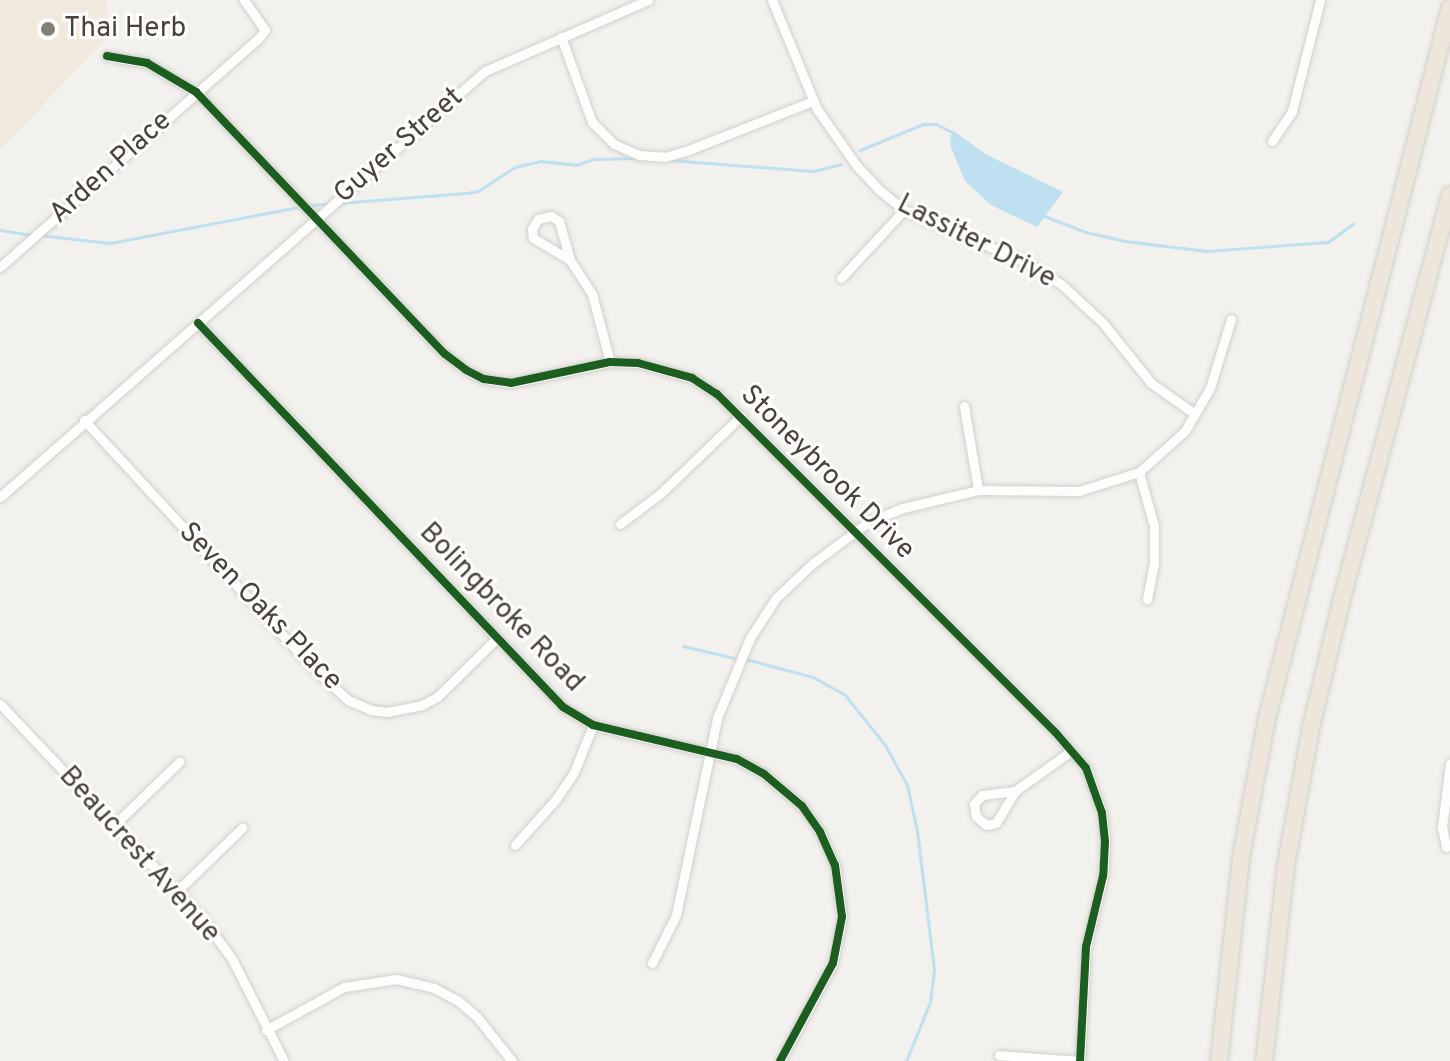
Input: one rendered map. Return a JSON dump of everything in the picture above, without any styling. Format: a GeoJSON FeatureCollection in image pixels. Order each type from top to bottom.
{"type":"FeatureCollection","features":[{"type":"Feature","properties":{"kind":"highway"},"geometry":{"type":"LineString","coordinates":[[1219,1061],[1241,857],[1279,662],[1450,8]]}},
{"type":"Feature","properties":{"kind":"highway"},"geometry":{"type":"LineString","coordinates":[[1264,1061],[1284,878],[1311,727],[1344,591],[1450,195]]}},
{"type":"Feature","properties":{"kind":"street","name":"Arden Place"},"geometry":{"type":"LineString","coordinates":[[0,267],[265,30],[244,0]]}},
{"type":"Feature","properties":{"kind":"street","name":"Guyer Street"},"geometry":{"type":"LineString","coordinates":[[0,497],[84,420],[485,71],[648,0]]}},
{"type":"Feature","properties":{"kind":"street","name":"Lassiter Drive"},"geometry":{"type":"LineString","coordinates":[[772,0],[813,101],[856,165],[904,210],[1023,261],[1061,284],[1103,323],[1151,383],[1195,414]]}},
{"type":"Feature","properties":{"kind":"street"},"geometry":{"type":"LineString","coordinates":[[1272,141],[1292,111],[1320,0]]}},
{"type":"Feature","properties":{"kind":"street"},"geometry":{"type":"LineString","coordinates":[[561,37],[592,122],[614,144],[639,155],[665,157],[686,151],[813,101]]}},
{"type":"Feature","properties":{"kind":"street","name":"Stoneybrook Drive"},"geometry":{"type":"LineString","coordinates":[[107,56],[147,63],[196,92],[445,354],[466,370],[484,379],[511,383],[610,362],[663,367],[692,378],[741,416],[1071,751],[1086,768],[1095,788],[1105,842],[1103,876],[1086,947],[1080,1061]]}},
{"type":"Feature","properties":{"kind":"street"},"geometry":{"type":"LineString","coordinates":[[841,278],[904,210]]}},
{"type":"Feature","properties":{"kind":"street"},"geometry":{"type":"LineString","coordinates":[[570,260],[533,238],[533,225],[538,219],[551,216],[559,221],[570,260],[592,294],[610,362]]}},
{"type":"Feature","properties":{"kind":"street"},"geometry":{"type":"LineString","coordinates":[[652,963],[676,915],[710,753],[731,681],[750,638],[776,598],[813,563],[856,532],[903,508],[978,490],[1079,491],[1139,472],[1170,448],[1195,414],[1210,388],[1231,319]]}},
{"type":"Feature","properties":{"kind":"street","name":"Bolingbroke Road"},"geometry":{"type":"LineString","coordinates":[[198,323],[563,707],[593,725],[737,759],[764,774],[802,806],[820,832],[840,882],[842,917],[838,946],[806,1018],[780,1061]]}},
{"type":"Feature","properties":{"kind":"street"},"geometry":{"type":"LineString","coordinates":[[964,406],[978,490]]}},
{"type":"Feature","properties":{"kind":"street"},"geometry":{"type":"LineString","coordinates":[[620,524],[661,493],[741,416]]}},
{"type":"Feature","properties":{"kind":"street","name":"Seven Oaks Place"},"geometry":{"type":"LineString","coordinates":[[84,420],[309,664],[348,700],[371,710],[387,712],[422,705],[437,697],[496,639]]}},
{"type":"Feature","properties":{"kind":"street"},"geometry":{"type":"LineString","coordinates":[[1139,472],[1154,526],[1154,563],[1147,599]]}},
{"type":"Feature","properties":{"kind":"street","name":"Beaucrest Avenue"},"geometry":{"type":"LineString","coordinates":[[0,704],[177,891],[232,959],[284,1061]]}},
{"type":"Feature","properties":{"kind":"street"},"geometry":{"type":"LineString","coordinates":[[515,845],[556,799],[574,772],[593,725]]}},
{"type":"Feature","properties":{"kind":"street"},"geometry":{"type":"LineString","coordinates":[[1015,791],[1004,814],[994,824],[983,823],[976,816],[974,804],[979,797],[1015,791],[1071,751]]}},
{"type":"Feature","properties":{"kind":"street"},"geometry":{"type":"LineString","coordinates":[[114,825],[179,762]]}},
{"type":"Feature","properties":{"kind":"street"},"geometry":{"type":"LineString","coordinates":[[1446,847],[1442,827],[1450,764]]}},
{"type":"Feature","properties":{"kind":"street"},"geometry":{"type":"LineString","coordinates":[[177,891],[242,828]]}},
{"type":"Feature","properties":{"kind":"street"},"geometry":{"type":"LineString","coordinates":[[266,1030],[344,987],[396,979],[434,988],[457,1000],[477,1017],[512,1061]]}},
{"type":"Feature","properties":{"kind":"street"},"geometry":{"type":"LineString","coordinates":[[999,1055],[1080,1061]]}},
{"type":"Feature","properties":{"kind":"shaded area"},"geometry":{"type":"Polygon","coordinates":[[[0,0],[106,0],[109,36],[0,150],[0,0]]]}},
{"type":"Feature","properties":{"kind":"water"},"geometry":{"type":"Polygon","coordinates":[[[955,132],[987,155],[1063,192],[1037,227],[991,205],[965,181],[951,147],[950,136],[955,132]]]}},
{"type":"Feature","properties":{"kind":"waterway"},"geometry":{"type":"LineString","coordinates":[[860,150],[923,124],[936,124],[956,134]]}},
{"type":"Feature","properties":{"kind":"waterway"},"geometry":{"type":"LineString","coordinates":[[339,203],[478,191],[515,167],[540,161],[576,165],[593,159],[638,158]]}},
{"type":"Feature","properties":{"kind":"waterway"},"geometry":{"type":"LineString","coordinates":[[669,160],[813,171],[841,164]]}},
{"type":"Feature","properties":{"kind":"waterway"},"geometry":{"type":"LineString","coordinates":[[307,205],[327,204]]}},
{"type":"Feature","properties":{"kind":"waterway"},"geometry":{"type":"LineString","coordinates":[[39,235],[110,243],[299,207]]}},
{"type":"Feature","properties":{"kind":"waterway"},"geometry":{"type":"LineString","coordinates":[[1044,216],[1086,232],[1125,241],[1206,251],[1328,242],[1353,224]]}},
{"type":"Feature","properties":{"kind":"waterway"},"geometry":{"type":"LineString","coordinates":[[0,230],[32,235]]}},
{"type":"Feature","properties":{"kind":"waterway"},"geometry":{"type":"LineString","coordinates":[[683,646],[738,659]]}},
{"type":"Feature","properties":{"kind":"waterway"},"geometry":{"type":"LineString","coordinates":[[745,659],[813,677],[845,695],[885,745],[907,785],[917,831],[934,970],[930,1002],[906,1061]]}},
{"type":"Feature","properties":{"kind":"cycle path"},"geometry":{"type":"LineString","coordinates":[[107,56],[147,63],[196,92],[445,354],[466,370],[484,379],[511,383],[610,362],[638,363],[692,378],[717,394],[1056,733],[1086,768],[1102,813],[1105,842],[1103,876],[1086,947],[1080,1061]]}},
{"type":"Feature","properties":{"kind":"cycle path"},"geometry":{"type":"LineString","coordinates":[[198,323],[563,707],[593,725],[737,759],[764,774],[802,806],[820,832],[835,865],[842,917],[833,963],[780,1061]]}},
{"type":"Feature","properties":{"kind":"place","name":"Thai Herb"},"geometry":{"type":"Point","coordinates":[48,29]}}]}
